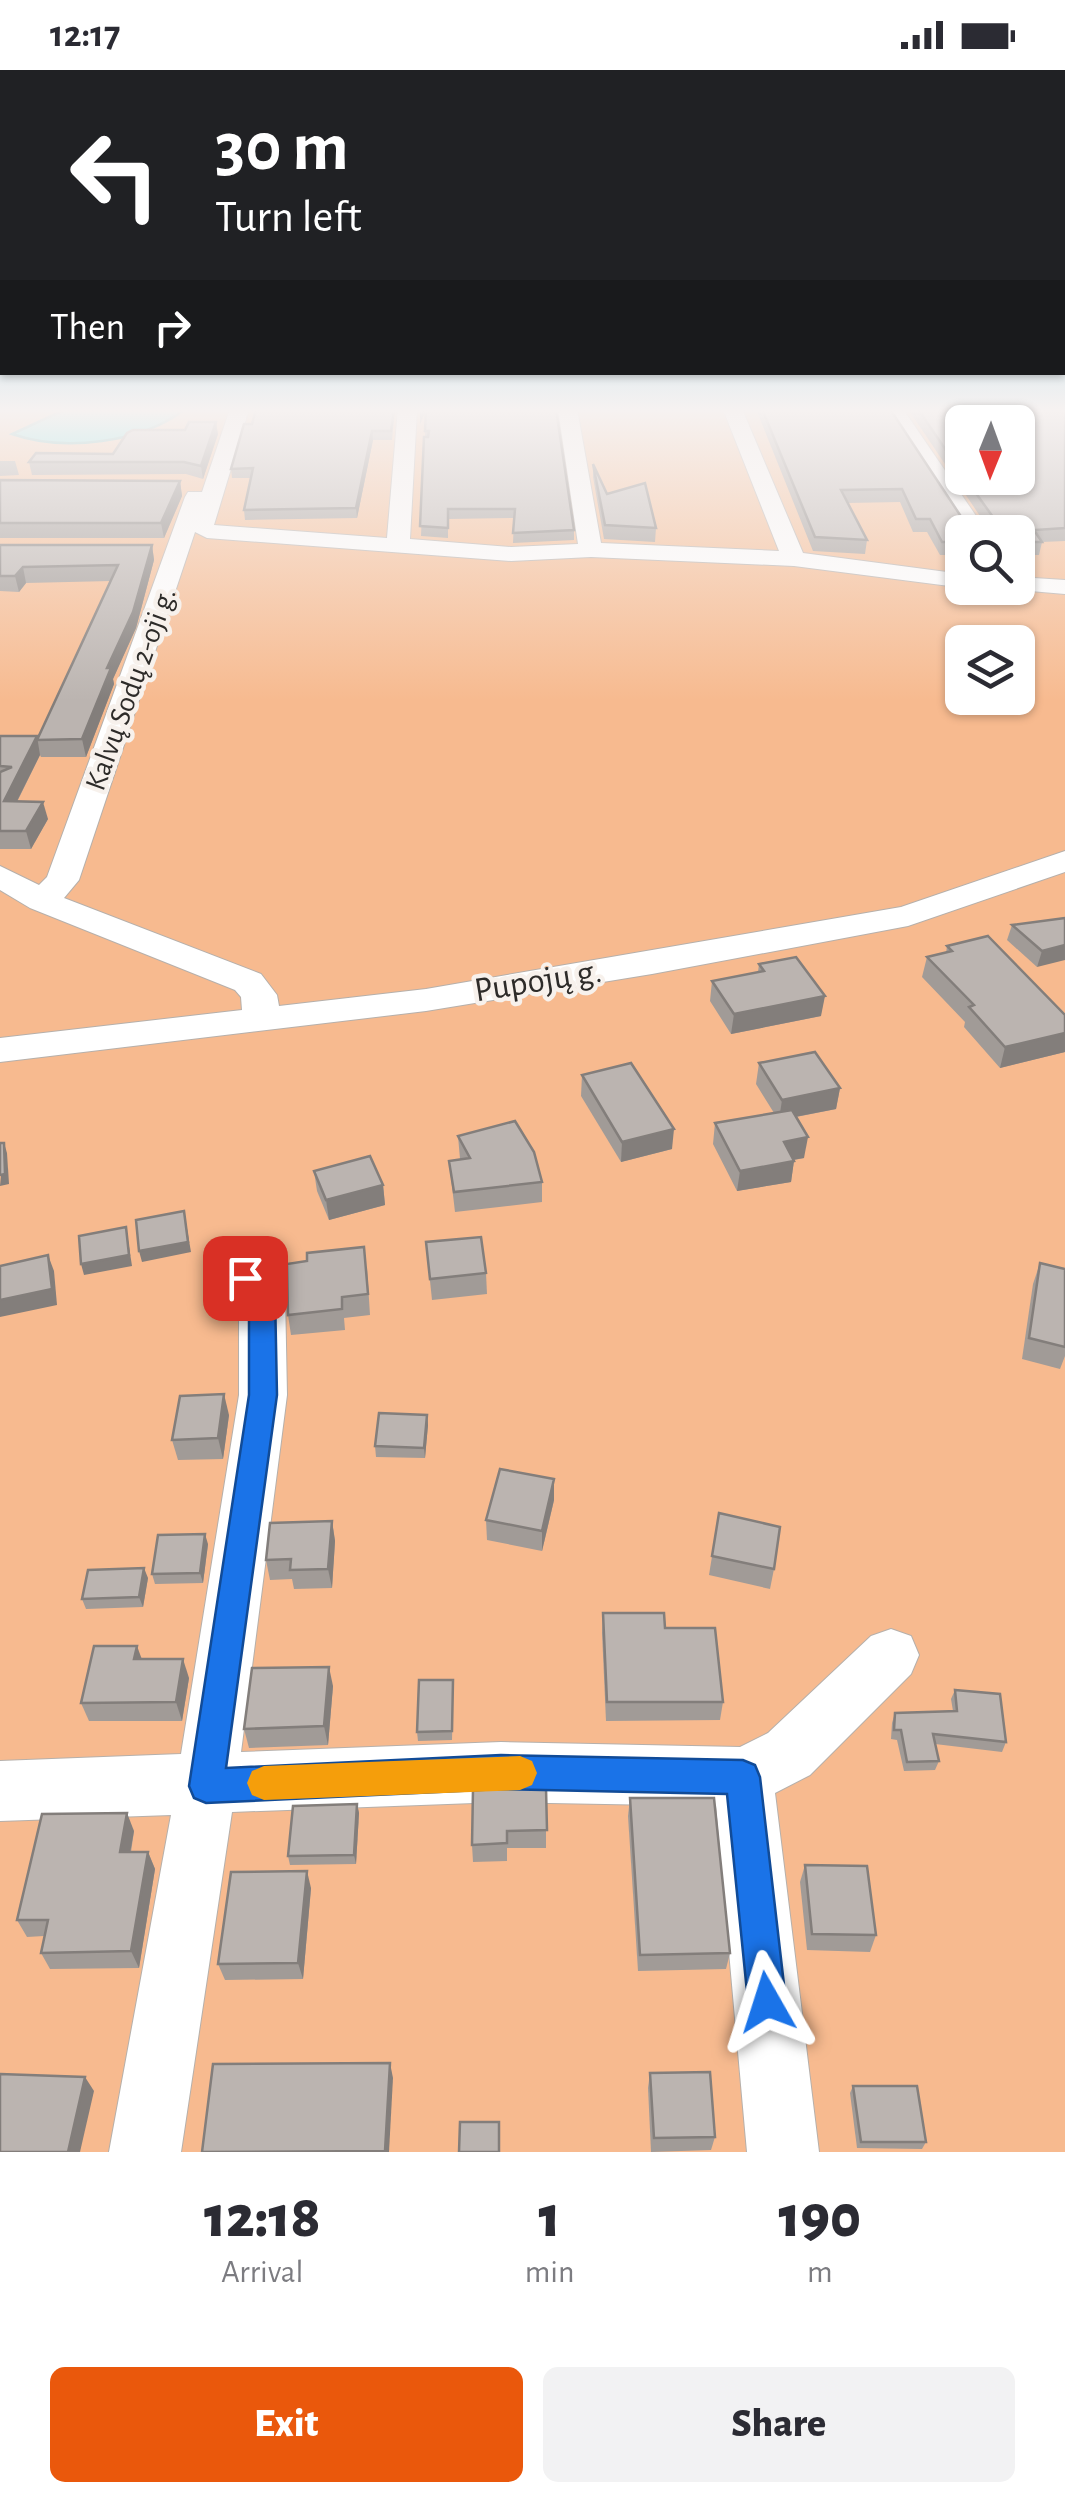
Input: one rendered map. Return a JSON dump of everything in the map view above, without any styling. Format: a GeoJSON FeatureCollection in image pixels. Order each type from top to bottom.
{"type":"FeatureCollection","features":[{"type":"Feature","properties":{"kind":"street","name":"Kalvų Sodų 2-oji g."},"geometry":{"type":"LineString","coordinates":[[42,900],[62,880],[170,549],[191,506]]}},
{"type":"Feature","properties":{"kind":"street"},"geometry":{"type":"LineString","coordinates":[[208,506],[202,526],[215,532],[398,548],[528,554],[591,550],[794,560],[945,578]]}},
{"type":"Feature","properties":{"kind":"street"},"geometry":{"type":"LineString","coordinates":[[398,548],[401,506]]}},
{"type":"Feature","properties":{"kind":"street"},"geometry":{"type":"LineString","coordinates":[[584,506],[591,550]]}},
{"type":"Feature","properties":{"kind":"street"},"geometry":{"type":"LineString","coordinates":[[772,506],[794,560]]}},
{"type":"Feature","properties":{"kind":"street"},"geometry":{"type":"LineString","coordinates":[[1035,585],[1065,587]]}},
{"type":"Feature","properties":{"kind":"street","name":"Pupojų g."},"geometry":{"type":"LineString","coordinates":[[0,1050],[426,1000],[908,916],[1065,862]]}},
{"type":"Feature","properties":{"kind":"street"},"geometry":{"type":"LineString","coordinates":[[0,876],[42,900],[248,982],[259,994],[262,1018]]}},
{"type":"Feature","properties":{"kind":"street"},"geometry":{"type":"LineString","coordinates":[[145,2152],[206,1786],[263,1395],[262,1294],[245,1278]]}},
{"type":"Feature","properties":{"kind":"street"},"geometry":{"type":"LineString","coordinates":[[0,1791],[501,1772],[743,1777],[790,1754],[891,1656]]}},
{"type":"Feature","properties":{"kind":"street"},"geometry":{"type":"LineString","coordinates":[[743,1777],[783,2152]]}},
{"type":"Feature","properties":{"kind":"shaded area"},"geometry":{"type":"Polygon","coordinates":[[[0,506],[1065,506],[1065,2152],[0,2152],[0,506]]]}},
{"type":"Feature","properties":{"kind":"building"},"geometry":{"type":"Polygon","coordinates":[[[0,506],[169,506],[161,523],[0,523],[0,506]]]}},
{"type":"Feature","properties":{"kind":"building"},"geometry":{"type":"Polygon","coordinates":[[[245,506],[356,506],[356,508],[244,510],[245,506]]]}},
{"type":"Feature","properties":{"kind":"building"},"geometry":{"type":"Polygon","coordinates":[[[421,506],[570,506],[574,530],[513,533],[515,509],[448,509],[448,528],[420,526],[421,506]]]}},
{"type":"Feature","properties":{"kind":"building"},"geometry":{"type":"Polygon","coordinates":[[[601,506],[651,506],[656,528],[605,525],[601,506]]]}},
{"type":"Feature","properties":{"kind":"building"},"geometry":{"type":"Polygon","coordinates":[[[802,506],[849,506],[867,540],[815,537],[802,506]]]}},
{"type":"Feature","properties":{"kind":"building"},"geometry":{"type":"Polygon","coordinates":[[[910,506],[954,506],[960,515],[945,515],[945,542],[930,519],[916,519],[910,506]]]}},
{"type":"Feature","properties":{"kind":"building"},"geometry":{"type":"Polygon","coordinates":[[[985,506],[1065,506],[1065,528],[1035,530],[1035,515],[992,515],[985,506]]]}},
{"type":"Feature","properties":{"kind":"building"},"geometry":{"type":"Polygon","coordinates":[[[0,545],[152,545],[133,612],[107,668],[111,668],[82,739],[37,740],[118,565],[23,567],[15,576],[0,576],[0,545]]]}},
{"type":"Feature","properties":{"kind":"building"},"geometry":{"type":"Polygon","coordinates":[[[0,736],[37,736],[4,801],[43,802],[26,831],[0,831],[0,772],[12,767],[0,766],[0,736]]]}},
{"type":"Feature","properties":{"kind":"building"},"geometry":{"type":"Polygon","coordinates":[[[1065,918],[1065,945],[1042,951],[1012,925],[1065,918]]]}},
{"type":"Feature","properties":{"kind":"building"},"geometry":{"type":"Polygon","coordinates":[[[988,936],[1065,1015],[1065,1033],[1005,1047],[969,1007],[974,1005],[927,957],[952,951],[947,946],[988,936]]]}},
{"type":"Feature","properties":{"kind":"building"},"geometry":{"type":"Polygon","coordinates":[[[796,957],[825,996],[734,1014],[712,981],[764,971],[759,964],[796,957]]]}},
{"type":"Feature","properties":{"kind":"building"},"geometry":{"type":"Polygon","coordinates":[[[815,1052],[840,1088],[782,1100],[759,1063],[815,1052]]]}},
{"type":"Feature","properties":{"kind":"building"},"geometry":{"type":"Polygon","coordinates":[[[631,1063],[674,1129],[622,1142],[582,1075],[631,1063]]]}},
{"type":"Feature","properties":{"kind":"building"},"geometry":{"type":"Polygon","coordinates":[[[792,1110],[808,1137],[784,1142],[794,1161],[740,1171],[715,1123],[792,1110]]]}},
{"type":"Feature","properties":{"kind":"building"},"geometry":{"type":"Polygon","coordinates":[[[515,1121],[534,1152],[542,1182],[454,1192],[449,1161],[470,1158],[458,1136],[515,1121]]]}},
{"type":"Feature","properties":{"kind":"building"},"geometry":{"type":"Polygon","coordinates":[[[0,1143],[4,1143],[5,1174],[0,1175],[0,1143]]]}},
{"type":"Feature","properties":{"kind":"building"},"geometry":{"type":"Polygon","coordinates":[[[370,1156],[383,1185],[326,1200],[314,1171],[370,1156]]]}},
{"type":"Feature","properties":{"kind":"building"},"geometry":{"type":"Polygon","coordinates":[[[184,1211],[188,1242],[139,1251],[136,1220],[184,1211]]]}},
{"type":"Feature","properties":{"kind":"building"},"geometry":{"type":"Polygon","coordinates":[[[126,1227],[129,1255],[81,1264],[79,1236],[126,1227]]]}},
{"type":"Feature","properties":{"kind":"building"},"geometry":{"type":"Polygon","coordinates":[[[481,1237],[486,1273],[430,1279],[426,1242],[481,1237]]]}},
{"type":"Feature","properties":{"kind":"building"},"geometry":{"type":"Polygon","coordinates":[[[364,1247],[368,1294],[342,1297],[342,1309],[288,1315],[287,1264],[307,1261],[307,1253],[364,1247]]]}},
{"type":"Feature","properties":{"kind":"building"},"geometry":{"type":"Polygon","coordinates":[[[48,1255],[52,1289],[0,1300],[0,1266],[48,1255]]]}},
{"type":"Feature","properties":{"kind":"building"},"geometry":{"type":"Polygon","coordinates":[[[1040,1263],[1065,1269],[1065,1347],[1029,1338],[1040,1263]]]}},
{"type":"Feature","properties":{"kind":"building"},"geometry":{"type":"Polygon","coordinates":[[[224,1394],[218,1438],[172,1440],[180,1396],[224,1394]]]}},
{"type":"Feature","properties":{"kind":"building"},"geometry":{"type":"Polygon","coordinates":[[[379,1413],[427,1415],[424,1448],[375,1446],[379,1413]]]}},
{"type":"Feature","properties":{"kind":"building"},"geometry":{"type":"Polygon","coordinates":[[[500,1469],[554,1479],[542,1531],[486,1520],[500,1469]]]}},
{"type":"Feature","properties":{"kind":"building"},"geometry":{"type":"Polygon","coordinates":[[[719,1513],[780,1527],[774,1569],[712,1556],[719,1513]]]}},
{"type":"Feature","properties":{"kind":"building"},"geometry":{"type":"Polygon","coordinates":[[[332,1521],[328,1569],[290,1570],[291,1559],[266,1560],[270,1523],[332,1521]]]}},
{"type":"Feature","properties":{"kind":"building"},"geometry":{"type":"Polygon","coordinates":[[[205,1534],[200,1573],[152,1574],[158,1535],[205,1534]]]}},
{"type":"Feature","properties":{"kind":"building"},"geometry":{"type":"Polygon","coordinates":[[[144,1568],[139,1597],[82,1599],[88,1570],[144,1568]]]}},
{"type":"Feature","properties":{"kind":"building"},"geometry":{"type":"Polygon","coordinates":[[[603,1613],[664,1613],[665,1628],[715,1628],[723,1702],[607,1702],[603,1613]]]}},
{"type":"Feature","properties":{"kind":"building"},"geometry":{"type":"Polygon","coordinates":[[[94,1646],[137,1646],[134,1659],[183,1659],[176,1702],[81,1703],[94,1646]]]}},
{"type":"Feature","properties":{"kind":"building"},"geometry":{"type":"Polygon","coordinates":[[[329,1667],[324,1726],[244,1729],[252,1668],[329,1667]]]}},
{"type":"Feature","properties":{"kind":"building"},"geometry":{"type":"Polygon","coordinates":[[[419,1680],[453,1680],[452,1731],[417,1732],[419,1680]]]}},
{"type":"Feature","properties":{"kind":"building"},"geometry":{"type":"Polygon","coordinates":[[[955,1690],[1000,1694],[1006,1742],[933,1734],[939,1761],[907,1762],[901,1730],[894,1730],[895,1713],[957,1711],[955,1690]]]}},
{"type":"Feature","properties":{"kind":"building"},"geometry":{"type":"Polygon","coordinates":[[[546,1788],[547,1830],[507,1831],[507,1843],[472,1845],[473,1789],[546,1788]]]}},
{"type":"Feature","properties":{"kind":"building"},"geometry":{"type":"Polygon","coordinates":[[[630,1798],[714,1798],[730,1953],[640,1955],[630,1798]]]}},
{"type":"Feature","properties":{"kind":"building"},"geometry":{"type":"Polygon","coordinates":[[[357,1804],[354,1855],[288,1856],[293,1806],[357,1804]]]}},
{"type":"Feature","properties":{"kind":"building"},"geometry":{"type":"Polygon","coordinates":[[[127,1813],[120,1852],[148,1852],[131,1951],[41,1953],[48,1920],[17,1920],[42,1814],[127,1813]]]}},
{"type":"Feature","properties":{"kind":"building"},"geometry":{"type":"Polygon","coordinates":[[[805,1865],[867,1866],[876,1935],[812,1934],[805,1865]]]}},
{"type":"Feature","properties":{"kind":"building"},"geometry":{"type":"Polygon","coordinates":[[[307,1871],[298,1963],[218,1964],[231,1872],[307,1871]]]}},
{"type":"Feature","properties":{"kind":"building"},"geometry":{"type":"Polygon","coordinates":[[[390,2063],[385,2151],[202,2152],[213,2064],[390,2063]]]}},
{"type":"Feature","properties":{"kind":"building"},"geometry":{"type":"Polygon","coordinates":[[[710,2072],[715,2137],[654,2138],[650,2073],[710,2072]]]}},
{"type":"Feature","properties":{"kind":"building"},"geometry":{"type":"Polygon","coordinates":[[[0,2074],[85,2077],[68,2152],[0,2152],[0,2074]]]}},
{"type":"Feature","properties":{"kind":"building"},"geometry":{"type":"Polygon","coordinates":[[[853,2086],[917,2086],[926,2142],[861,2142],[853,2086]]]}},
{"type":"Feature","properties":{"kind":"building"},"geometry":{"type":"Polygon","coordinates":[[[460,2122],[499,2122],[499,2152],[459,2152],[460,2122]]]}},
{"type":"Feature","properties":{"kind":"slow traffic"},"geometry":{"type":"LineString","coordinates":[[264,1783],[520,1773]]}},
{"type":"Feature","properties":{"kind":"route"},"geometry":{"type":"LineString","coordinates":[[245,1278],[262,1294],[263,1395],[206,1786],[501,1772],[743,1777],[767,2002]]}}]}
